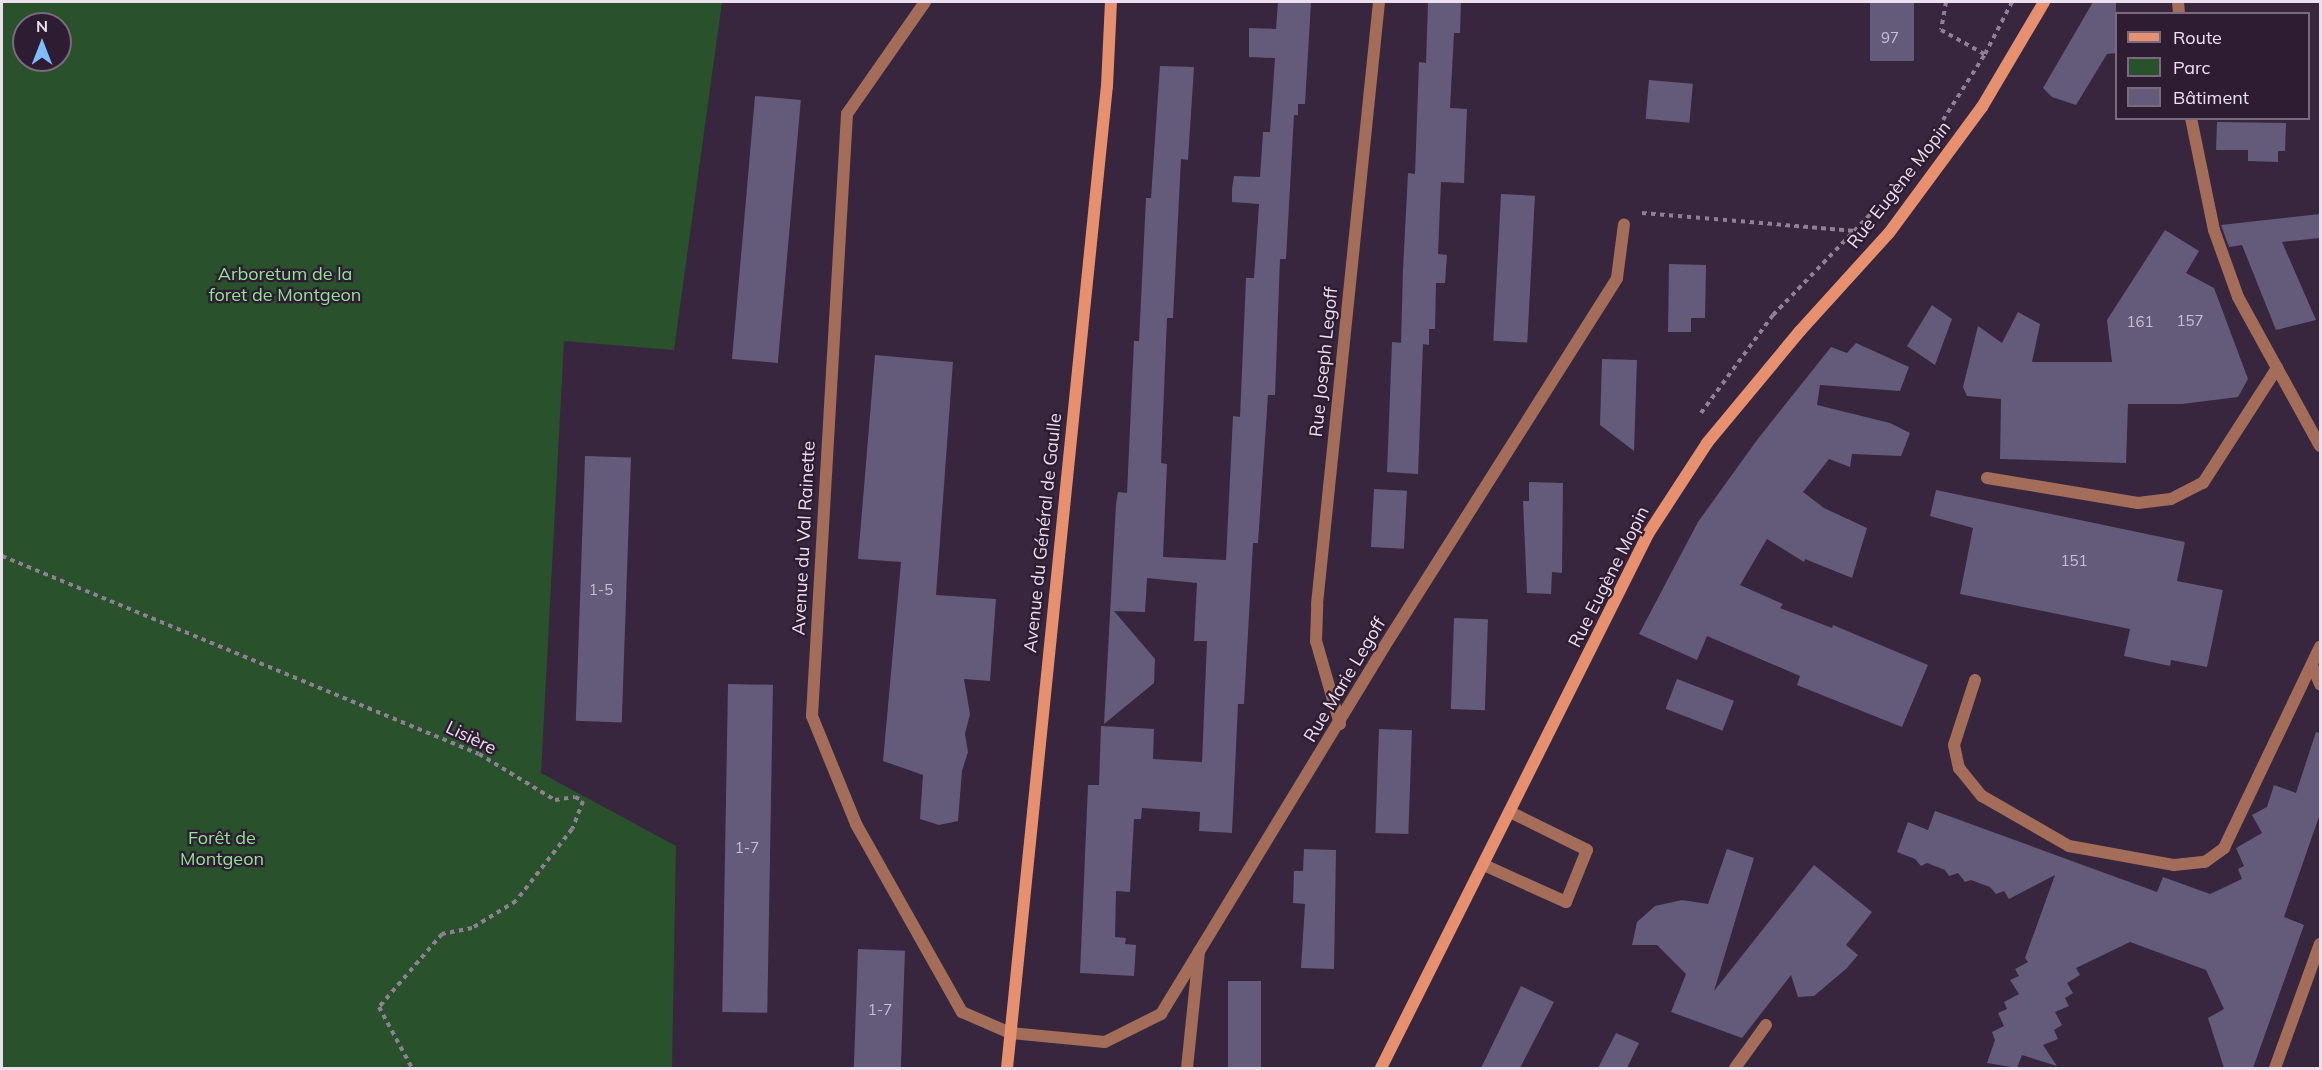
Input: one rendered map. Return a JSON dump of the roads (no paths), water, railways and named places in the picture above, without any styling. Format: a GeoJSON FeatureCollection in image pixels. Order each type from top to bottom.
{"type":"FeatureCollection","features":[{"type":"Feature","properties":{"kind":"main road","name":"Avenue du Général de Gaulle"},"geometry":{"type":"LineString","coordinates":[[1007,1068],[1107,86],[1111,2]]}},
{"type":"Feature","properties":{"kind":"main road","name":"Rue Eugène Mopin"},"geometry":{"type":"LineString","coordinates":[[1381,1068],[1648,534],[1689,470],[1800,331],[1889,233],[1982,107],[2044,2]]}},
{"type":"Feature","properties":{"kind":"street","name":"Avenue du Val Rainette"},"geometry":{"type":"LineString","coordinates":[[924,2],[847,114],[812,716],[856,824],[962,1012],[1010,1033]]}},
{"type":"Feature","properties":{"kind":"street","name":"Rue Joseph Legoff"},"geometry":{"type":"LineString","coordinates":[[1340,724],[1316,641],[1317,604],[1379,2]]}},
{"type":"Feature","properties":{"kind":"street"},"geometry":{"type":"LineString","coordinates":[[2191,120],[2214,230],[2238,297],[2320,446]]}},
{"type":"Feature","properties":{"kind":"street","name":"Rue Marie Legoff"},"geometry":{"type":"LineString","coordinates":[[1010,1033],[1105,1042],[1161,1014],[1340,724],[1384,647],[1617,278],[1624,224]]}},
{"type":"Feature","properties":{"kind":"street"},"geometry":{"type":"LineString","coordinates":[[1987,478],[2138,503],[2171,500],[2203,483],[2277,368]]}},
{"type":"Feature","properties":{"kind":"street"},"geometry":{"type":"LineString","coordinates":[[1975,680],[1954,745],[1959,768],[1982,796],[2069,846],[2174,865],[2205,862],[2224,848],[2320,647]]}},
{"type":"Feature","properties":{"kind":"street"},"geometry":{"type":"LineString","coordinates":[[2312,665],[2320,684]]}},
{"type":"Feature","properties":{"kind":"street"},"geometry":{"type":"LineString","coordinates":[[1484,865],[1566,903],[1587,850],[1510,812]]}},
{"type":"Feature","properties":{"kind":"street"},"geometry":{"type":"LineString","coordinates":[[2275,1068],[2320,944]]}},
{"type":"Feature","properties":{"kind":"street"},"geometry":{"type":"LineString","coordinates":[[1187,1068],[1199,950]]}},
{"type":"Feature","properties":{"kind":"street"},"geometry":{"type":"LineString","coordinates":[[1735,1068],[1766,1025]]}},
{"type":"Feature","properties":{"kind":"park label","name":"Arboretum de la foret de Montgeon"},"geometry":{"type":"Point","coordinates":[285,285]}},
{"type":"Feature","properties":{"kind":"park label","name":"Forêt de Montgeon"},"geometry":{"type":"Point","coordinates":[222,849]}}]}
